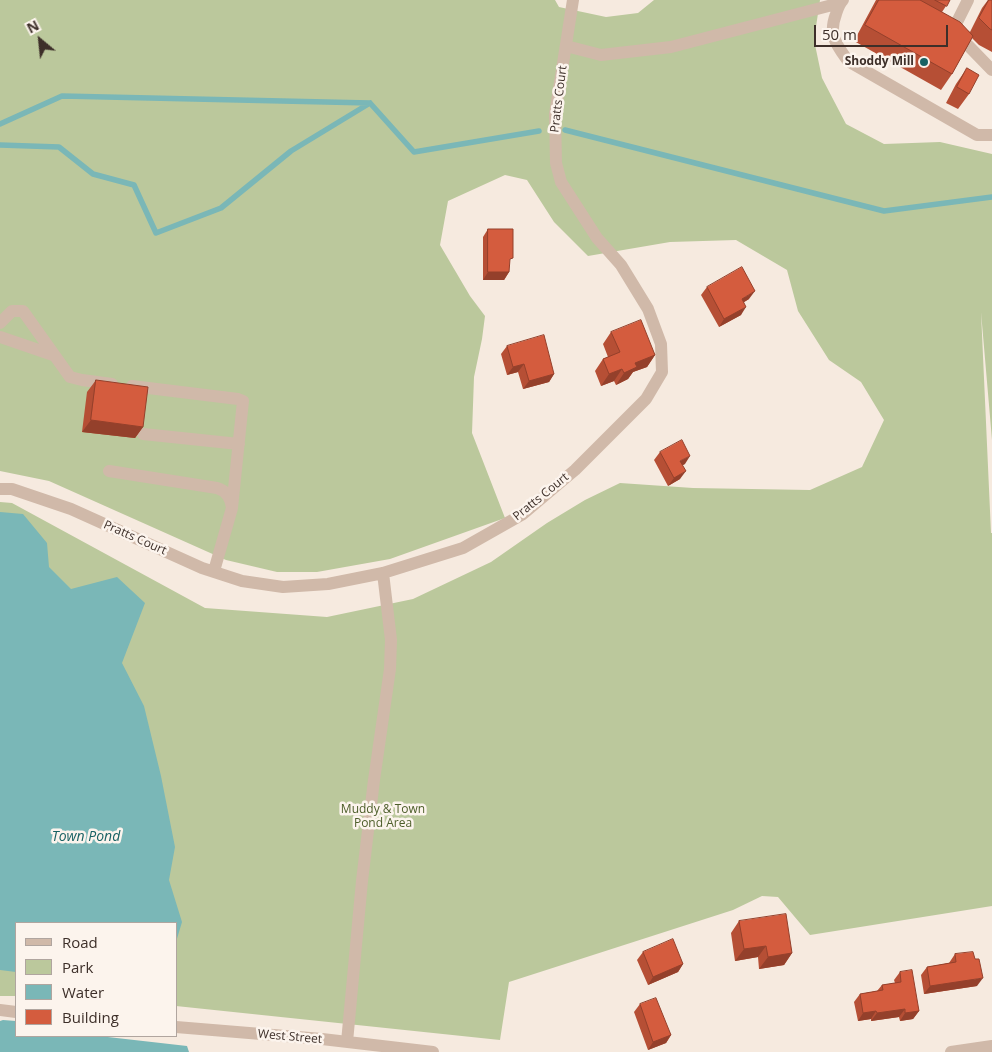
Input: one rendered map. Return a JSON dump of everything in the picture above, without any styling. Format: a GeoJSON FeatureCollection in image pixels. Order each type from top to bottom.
{"type":"FeatureCollection","features":[{"type":"Feature","properties":{"kind":"street","name":"Pratts Court"},"geometry":{"type":"LineString","coordinates":[[0,488],[12,489],[71,509],[214,572],[242,580],[283,587],[328,584],[383,573],[464,548],[523,514],[575,470],[646,399],[662,372],[661,344],[648,309],[622,265],[597,238],[562,182],[556,163],[555,114],[573,0]]}},
{"type":"Feature","properties":{"kind":"street"},"geometry":{"type":"LineString","coordinates":[[968,0],[949,28],[992,70]]}},
{"type":"Feature","properties":{"kind":"street"},"geometry":{"type":"LineString","coordinates":[[566,46],[601,55],[671,47],[842,1]]}},
{"type":"Feature","properties":{"kind":"street"},"geometry":{"type":"LineString","coordinates":[[842,1],[832,24],[834,42],[848,61],[977,135],[992,135]]}},
{"type":"Feature","properties":{"kind":"street"},"geometry":{"type":"LineString","coordinates":[[0,323],[12,311],[22,311],[70,377],[241,400],[243,404],[232,508],[214,572]]}},
{"type":"Feature","properties":{"kind":"street"},"geometry":{"type":"LineString","coordinates":[[0,338],[53,355]]}},
{"type":"Feature","properties":{"kind":"street"},"geometry":{"type":"LineString","coordinates":[[143,434],[239,444]]}},
{"type":"Feature","properties":{"kind":"street"},"geometry":{"type":"LineString","coordinates":[[109,471],[222,490],[230,497],[232,508]]}},
{"type":"Feature","properties":{"kind":"street"},"geometry":{"type":"LineString","coordinates":[[348,1042],[362,881],[390,669],[391,640],[383,573]]}},
{"type":"Feature","properties":{"kind":"street"},"geometry":{"type":"LineString","coordinates":[[0,1010],[15,1012]]}},
{"type":"Feature","properties":{"kind":"street","name":"West Street"},"geometry":{"type":"LineString","coordinates":[[178,1027],[348,1042],[433,1052]]}},
{"type":"Feature","properties":{"kind":"street"},"geometry":{"type":"LineString","coordinates":[[951,1052],[992,1046]]}},
{"type":"Feature","properties":{"kind":"green space","name":"Muddy & Town Pond Area"},"geometry":{"type":"Polygon","coordinates":[[[0,0],[555,0],[559,7],[606,17],[638,13],[654,0],[820,0],[814,40],[822,78],[846,124],[884,144],[940,142],[992,154],[992,440],[981,312],[992,533],[992,906],[810,935],[778,897],[762,896],[733,910],[509,982],[500,1040],[178,1006],[178,922],[15,922],[15,996],[0,996],[0,502],[12,503],[205,608],[327,617],[413,599],[491,562],[547,523],[585,500],[620,483],[693,488],[810,490],[862,467],[884,420],[861,382],[829,360],[798,311],[787,270],[736,240],[670,242],[588,256],[554,222],[527,180],[505,175],[448,201],[440,245],[470,296],[485,316],[474,377],[472,433],[505,518],[390,559],[317,572],[277,572],[226,560],[49,481],[0,471],[0,0]]]}},
{"type":"Feature","properties":{"kind":"water","name":"Town Pond"},"geometry":{"type":"Polygon","coordinates":[[[0,512],[23,514],[47,543],[49,567],[71,589],[117,577],[145,603],[122,663],[144,706],[161,776],[175,847],[169,880],[182,922],[178,935],[178,922],[15,922],[15,972],[0,970],[0,512]]]}},
{"type":"Feature","properties":{"kind":"water"},"geometry":{"type":"Polygon","coordinates":[[[0,1021],[15,1021],[15,1037],[108,1037],[187,1046],[189,1052],[0,1052],[0,1021]]]}},
{"type":"Feature","properties":{"kind":"building"},"geometry":{"type":"Polygon","coordinates":[[[879,0],[920,0],[960,22],[973,36],[952,74],[865,25],[879,0]]]}},
{"type":"Feature","properties":{"kind":"building"},"geometry":{"type":"Polygon","coordinates":[[[935,0],[950,0],[947,6],[935,0]]]}},
{"type":"Feature","properties":{"kind":"building"},"geometry":{"type":"Polygon","coordinates":[[[989,0],[992,0],[992,30],[979,18],[989,0]]]}},
{"type":"Feature","properties":{"kind":"building"},"geometry":{"type":"Polygon","coordinates":[[[967,68],[979,75],[969,94],[957,87],[967,68]]]}},
{"type":"Feature","properties":{"kind":"building"},"geometry":{"type":"Polygon","coordinates":[[[488,229],[513,229],[513,258],[510,259],[509,272],[488,272],[488,229]]]}},
{"type":"Feature","properties":{"kind":"building"},"geometry":{"type":"Polygon","coordinates":[[[742,267],[755,291],[742,299],[746,307],[724,319],[707,287],[742,267]]]}},
{"type":"Feature","properties":{"kind":"building"},"geometry":{"type":"Polygon","coordinates":[[[641,320],[655,355],[635,363],[637,367],[624,373],[622,369],[609,374],[603,359],[620,352],[611,332],[641,320]]]}},
{"type":"Feature","properties":{"kind":"building"},"geometry":{"type":"Polygon","coordinates":[[[544,335],[554,374],[529,381],[524,364],[513,367],[507,346],[544,335]]]}},
{"type":"Feature","properties":{"kind":"building"},"geometry":{"type":"Polygon","coordinates":[[[96,380],[148,387],[143,427],[91,420],[96,380]]]}},
{"type":"Feature","properties":{"kind":"building"},"geometry":{"type":"Polygon","coordinates":[[[682,440],[690,456],[680,461],[686,471],[674,478],[660,452],[682,440]]]}},
{"type":"Feature","properties":{"kind":"building"},"geometry":{"type":"Polygon","coordinates":[[[786,914],[792,953],[768,957],[766,946],[744,949],[739,921],[786,914]]]}},
{"type":"Feature","properties":{"kind":"building"},"geometry":{"type":"Polygon","coordinates":[[[673,939],[683,964],[653,977],[643,952],[673,939]]]}},
{"type":"Feature","properties":{"kind":"building"},"geometry":{"type":"Polygon","coordinates":[[[973,952],[975,959],[979,959],[983,978],[930,986],[927,967],[956,962],[955,954],[973,952]]]}},
{"type":"Feature","properties":{"kind":"building"},"geometry":{"type":"Polygon","coordinates":[[[912,970],[919,1011],[905,1013],[905,1009],[863,1013],[860,994],[883,990],[882,985],[901,982],[900,972],[912,970]]]}},
{"type":"Feature","properties":{"kind":"building"},"geometry":{"type":"Polygon","coordinates":[[[656,998],[671,1035],[653,1042],[640,1004],[656,998]]]}},
{"type":"Feature","properties":{"kind":"waterway"},"geometry":{"type":"LineString","coordinates":[[0,124],[62,96],[370,103],[414,152],[539,131]]}},
{"type":"Feature","properties":{"kind":"waterway"},"geometry":{"type":"LineString","coordinates":[[0,145],[59,147],[93,174],[134,185],[156,233],[221,208],[291,151],[370,103]]}},
{"type":"Feature","properties":{"kind":"waterway"},"geometry":{"type":"LineString","coordinates":[[565,130],[884,211],[992,197]]}},
{"type":"Feature","properties":{"kind":"place","name":"Shoddy Mill"},"geometry":{"type":"Point","coordinates":[924,62]}}]}
